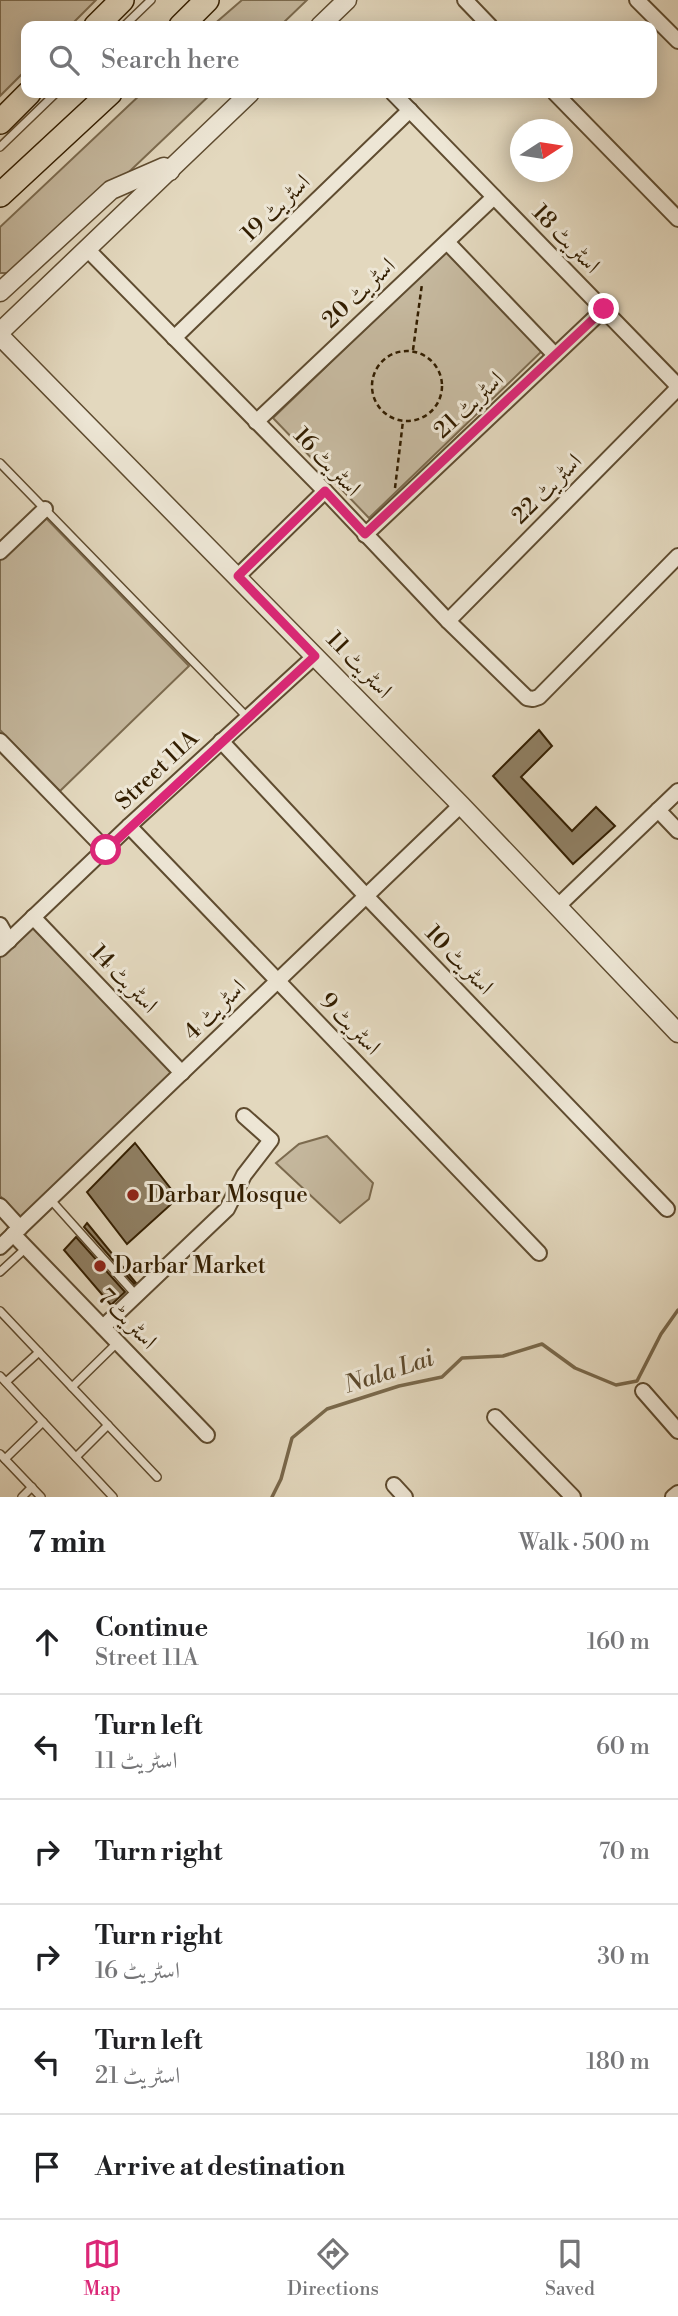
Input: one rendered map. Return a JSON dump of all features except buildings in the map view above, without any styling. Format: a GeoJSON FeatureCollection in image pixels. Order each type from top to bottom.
{"type":"FeatureCollection","features":[{"type":"Feature","properties":{"kind":"main road"},"geometry":{"type":"LineString","coordinates":[[101,21],[122,0]]}},
{"type":"Feature","properties":{"kind":"main road"},"geometry":{"type":"LineString","coordinates":[[193,14],[213,0]]}},
{"type":"Feature","properties":{"kind":"main road"},"geometry":{"type":"LineString","coordinates":[[0,121],[24,98]]}},
{"type":"Feature","properties":{"kind":"main road"},"geometry":{"type":"LineString","coordinates":[[0,195],[105,98]]}},
{"type":"Feature","properties":{"kind":"street"},"geometry":{"type":"LineString","coordinates":[[328,21],[347,0]]}},
{"type":"Feature","properties":{"kind":"street"},"geometry":{"type":"LineString","coordinates":[[465,0],[485,21]]}},
{"type":"Feature","properties":{"kind":"street"},"geometry":{"type":"LineString","coordinates":[[637,0],[678,41]]}},
{"type":"Feature","properties":{"kind":"street"},"geometry":{"type":"LineString","coordinates":[[0,334],[245,98]]}},
{"type":"Feature","properties":{"kind":"street","name":"اسٹریٹ 18"},"geometry":{"type":"LineString","coordinates":[[398,98],[678,387]]}},
{"type":"Feature","properties":{"kind":"street"},"geometry":{"type":"LineString","coordinates":[[560,98],[678,219]]}},
{"type":"Feature","properties":{"kind":"street","name":"اسٹریٹ 19"},"geometry":{"type":"LineString","coordinates":[[174,338],[410,110]]}},
{"type":"Feature","properties":{"kind":"street"},"geometry":{"type":"LineString","coordinates":[[0,292],[111,190],[162,167],[170,171]]}},
{"type":"Feature","properties":{"kind":"street","name":"اسٹریٹ 20"},"geometry":{"type":"LineString","coordinates":[[256,422],[494,197]]}},
{"type":"Feature","properties":{"kind":"street"},"geometry":{"type":"LineString","coordinates":[[447,242],[555,355]]}},
{"type":"Feature","properties":{"kind":"street","name":"اسٹریٹ 16"},"geometry":{"type":"LineString","coordinates":[[87,249],[325,491],[448,621],[527,698],[539,697],[678,556]]}},
{"type":"Feature","properties":{"kind":"street","name":"اسٹریٹ 21"},"geometry":{"type":"LineString","coordinates":[[365,534],[604,309]]}},
{"type":"Feature","properties":{"kind":"street","name":"اسٹریٹ 11"},"geometry":{"type":"LineString","coordinates":[[0,334],[461,805],[678,1033]]}},
{"type":"Feature","properties":{"kind":"street","name":"اسٹریٹ 22"},"geometry":{"type":"LineString","coordinates":[[448,621],[678,387]]}},
{"type":"Feature","properties":{"kind":"street"},"geometry":{"type":"LineString","coordinates":[[238,576],[325,491]]}},
{"type":"Feature","properties":{"kind":"street"},"geometry":{"type":"LineString","coordinates":[[0,552],[45,509]]}},
{"type":"Feature","properties":{"kind":"street","name":"Street 11A"},"geometry":{"type":"LineString","coordinates":[[4,945],[315,656]]}},
{"type":"Feature","properties":{"kind":"street"},"geometry":{"type":"LineString","coordinates":[[0,741],[106,850]]}},
{"type":"Feature","properties":{"kind":"street","name":"اسٹریٹ 10"},"geometry":{"type":"LineString","coordinates":[[221,741],[667,1209]]}},
{"type":"Feature","properties":{"kind":"street"},"geometry":{"type":"LineString","coordinates":[[558,906],[678,791]]}},
{"type":"Feature","properties":{"kind":"street","name":"اسٹریٹ 4"},"geometry":{"type":"LineString","coordinates":[[0,1247],[461,805]]}},
{"type":"Feature","properties":{"kind":"street"},"geometry":{"type":"LineString","coordinates":[[658,810],[678,831]]}},
{"type":"Feature","properties":{"kind":"street","name":"اسٹریٹ 9"},"geometry":{"type":"LineString","coordinates":[[130,826],[539,1253]]}},
{"type":"Feature","properties":{"kind":"street","name":"اسٹریٹ 14"},"geometry":{"type":"LineString","coordinates":[[33,918],[182,1073]]}},
{"type":"Feature","properties":{"kind":"street"},"geometry":{"type":"LineString","coordinates":[[0,925],[4,945]]}},
{"type":"Feature","properties":{"kind":"street"},"geometry":{"type":"LineString","coordinates":[[103,1327],[227,1209],[244,1175],[271,1140],[244,1116]]}},
{"type":"Feature","properties":{"kind":"street","name":"اسٹریٹ 7"},"geometry":{"type":"LineString","coordinates":[[0,1206],[26,1247],[207,1435]]}},
{"type":"Feature","properties":{"kind":"street"},"geometry":{"type":"LineString","coordinates":[[643,1391],[678,1431]]}},
{"type":"Feature","properties":{"kind":"street"},"geometry":{"type":"LineString","coordinates":[[495,1417],[573,1497]]}},
{"type":"Feature","properties":{"kind":"street"},"geometry":{"type":"LineString","coordinates":[[394,1485],[405,1497]]}},
{"type":"Feature","properties":{"kind":"street"},"geometry":{"type":"LineString","coordinates":[[673,1497],[678,1493]]}},
{"type":"Feature","properties":{"kind":"lane"},"geometry":{"type":"LineString","coordinates":[[129,21],[151,0]]}},
{"type":"Feature","properties":{"kind":"lane"},"geometry":{"type":"LineString","coordinates":[[0,147],[51,98]]}},
{"type":"Feature","properties":{"kind":"lane"},"geometry":{"type":"LineString","coordinates":[[0,463],[247,717]]}},
{"type":"Feature","properties":{"kind":"lane"},"geometry":{"type":"LineString","coordinates":[[50,1199],[137,1295]]}},
{"type":"Feature","properties":{"kind":"lane"},"geometry":{"type":"LineString","coordinates":[[0,1272],[26,1247]]}},
{"type":"Feature","properties":{"kind":"lane"},"geometry":{"type":"LineString","coordinates":[[0,1311],[157,1477]]}},
{"type":"Feature","properties":{"kind":"lane"},"geometry":{"type":"LineString","coordinates":[[72,1387],[118,1342]]}},
{"type":"Feature","properties":{"kind":"lane"},"geometry":{"type":"LineString","coordinates":[[39,1352],[3,1379],[113,1497]]}},
{"type":"Feature","properties":{"kind":"lane"},"geometry":{"type":"LineString","coordinates":[[41,1497],[3,1456],[43,1422]]}},
{"type":"Feature","properties":{"kind":"lane"},"geometry":{"type":"LineString","coordinates":[[76,1457],[108,1425]]}},
{"type":"Feature","properties":{"kind":"lane"},"geometry":{"type":"LineString","coordinates":[[22,1497],[32,1488]]}},
{"type":"Feature","properties":{"kind":"path"},"geometry":{"type":"LineString","coordinates":[[413,351],[424,263]]}},
{"type":"Feature","properties":{"kind":"path"},"geometry":{"type":"LineString","coordinates":[[401,351],[413,351],[424,354],[433,362],[442,383],[441,395],[437,406],[429,414],[418,420],[403,421],[384,414],[372,395],[371,383],[380,362],[401,351]]}},
{"type":"Feature","properties":{"kind":"path"},"geometry":{"type":"LineString","coordinates":[[392,509],[403,421]]}},
{"type":"Feature","properties":{"kind":"shaded area"},"geometry":{"type":"Polygon","coordinates":[[[0,0],[96,0],[75,21],[21,21],[21,75],[0,96],[0,0]]]}},
{"type":"Feature","properties":{"kind":"shaded area"},"geometry":{"type":"Polygon","coordinates":[[[242,0],[307,0],[285,21],[218,21],[242,0]]]}},
{"type":"Feature","properties":{"kind":"shaded area"},"geometry":{"type":"Polygon","coordinates":[[[137,98],[207,98],[131,170],[9,273],[0,273],[0,227],[137,98]]]}},
{"type":"Feature","properties":{"kind":"shaded area"},"geometry":{"type":"Polygon","coordinates":[[[448,249],[544,349],[369,518],[273,418],[448,249]]]}},
{"type":"Feature","properties":{"kind":"shaded area"},"geometry":{"type":"Polygon","coordinates":[[[45,517],[189,666],[60,791],[0,730],[0,559],[45,517]]]}},
{"type":"Feature","properties":{"kind":"shaded area"},"geometry":{"type":"Polygon","coordinates":[[[33,917],[182,1073],[24,1220],[0,1196],[0,950],[33,917]]]}},
{"type":"Feature","properties":{"kind":"shaded area"},"geometry":{"type":"Polygon","coordinates":[[[327,1136],[373,1183],[369,1199],[340,1223],[276,1163],[299,1144],[327,1136]]]}},
{"type":"Feature","properties":{"kind":"waterway","name":"Nala Lai"},"geometry":{"type":"LineString","coordinates":[[272,1497],[281,1479],[292,1438],[327,1409],[399,1386],[442,1377],[462,1358],[503,1356],[542,1344],[575,1368],[616,1385],[637,1381],[661,1334],[678,1310]]}},
{"type":"Feature","properties":{"kind":"place","name":"Darbar Mosque"},"geometry":{"type":"Point","coordinates":[133,1195]}},
{"type":"Feature","properties":{"kind":"place","name":"Darbar Market"},"geometry":{"type":"Point","coordinates":[100,1266]}},
{"type":"Feature","properties":{"kind":"route"},"geometry":{"type":"LineString","coordinates":[[106,850],[315,656],[238,576],[325,491],[365,534],[604,309]]}}]}
